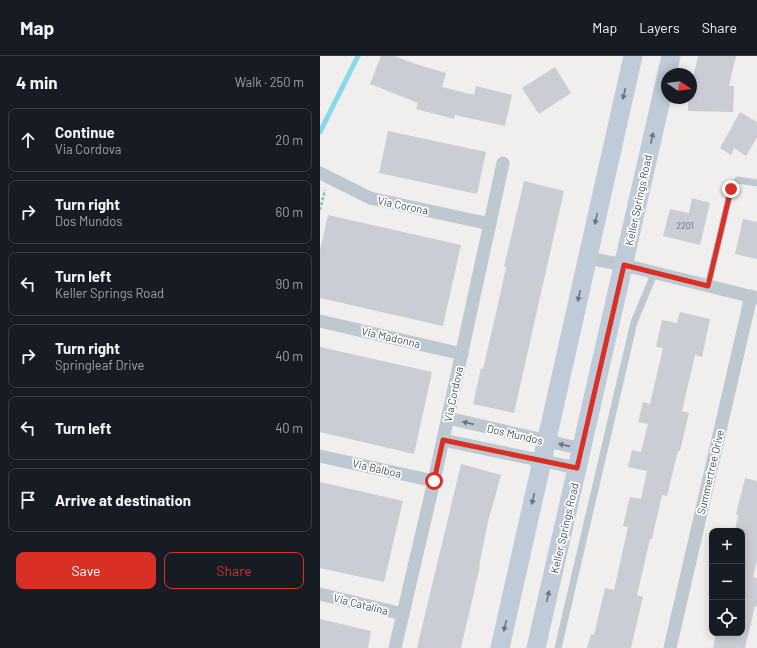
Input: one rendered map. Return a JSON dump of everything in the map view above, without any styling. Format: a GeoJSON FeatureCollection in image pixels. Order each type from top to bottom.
{"type":"FeatureCollection","features":[{"type":"Feature","properties":{"kind":"main road"},"geometry":{"type":"LineString","coordinates":[[500,648],[633,56]]}},
{"type":"Feature","properties":{"kind":"main road","name":"Keller Springs Road"},"geometry":{"type":"LineString","coordinates":[[536,648],[624,265],[670,56]]}},
{"type":"Feature","properties":{"kind":"street","name":"Via Cordova"},"geometry":{"type":"LineString","coordinates":[[395,648],[434,481],[503,163]]}},
{"type":"Feature","properties":{"kind":"street","name":"Via Corona"},"geometry":{"type":"LineString","coordinates":[[324,175],[370,198],[490,224]]}},
{"type":"Feature","properties":{"kind":"street"},"geometry":{"type":"LineString","coordinates":[[588,258],[655,272],[754,297]]}},
{"type":"Feature","properties":{"kind":"street","name":"Summertree Drive"},"geometry":{"type":"LineString","coordinates":[[670,648],[754,297]]}},
{"type":"Feature","properties":{"kind":"street","name":"Via Madonna"},"geometry":{"type":"LineString","coordinates":[[320,321],[462,354]]}},
{"type":"Feature","properties":{"kind":"street","name":"Dos Mundos"},"geometry":{"type":"LineString","coordinates":[[448,418],[582,449]]}},
{"type":"Feature","properties":{"kind":"street","name":"Dos Mundos"},"geometry":{"type":"LineString","coordinates":[[443,440],[577,468]]}},
{"type":"Feature","properties":{"kind":"street","name":"Via Balboa"},"geometry":{"type":"LineString","coordinates":[[320,456],[434,481]]}},
{"type":"Feature","properties":{"kind":"street","name":"Via Catalina"},"geometry":{"type":"LineString","coordinates":[[320,594],[402,614]]}},
{"type":"Feature","properties":{"kind":"lane"},"geometry":{"type":"LineString","coordinates":[[708,286],[731,189],[738,180],[757,183]]}},
{"type":"Feature","properties":{"kind":"lane"},"geometry":{"type":"LineString","coordinates":[[558,648],[634,322],[655,272]]}},
{"type":"Feature","properties":{"kind":"path"},"geometry":{"type":"LineString","coordinates":[[320,210],[324,175]]}},
{"type":"Feature","properties":{"kind":"building"},"geometry":{"type":"Polygon","coordinates":[[[381,56],[394,56],[446,73],[442,87],[474,95],[476,86],[512,95],[505,126],[455,115],[454,119],[416,109],[418,103],[370,84],[381,56]]]}},
{"type":"Feature","properties":{"kind":"building"},"geometry":{"type":"Polygon","coordinates":[[[698,56],[736,56],[729,86],[734,86],[733,112],[688,111],[688,104],[697,104],[697,68],[695,68],[698,56]]]}},
{"type":"Feature","properties":{"kind":"building"},"geometry":{"type":"Polygon","coordinates":[[[555,67],[571,93],[539,114],[522,88],[555,67]]]}},
{"type":"Feature","properties":{"kind":"building"},"geometry":{"type":"Polygon","coordinates":[[[740,112],[757,122],[757,137],[746,156],[734,148],[731,155],[720,148],[740,112]]]}},
{"type":"Feature","properties":{"kind":"building"},"geometry":{"type":"Polygon","coordinates":[[[388,131],[486,152],[477,194],[379,173],[388,131]]]}},
{"type":"Feature","properties":{"kind":"building"},"geometry":{"type":"Polygon","coordinates":[[[524,181],[564,191],[514,413],[473,404],[496,313],[506,267],[504,267],[524,181]]]}},
{"type":"Feature","properties":{"kind":"building"},"geometry":{"type":"Polygon","coordinates":[[[692,198],[710,203],[700,245],[663,236],[670,209],[689,213],[692,198]]]}},
{"type":"Feature","properties":{"kind":"building"},"geometry":{"type":"Polygon","coordinates":[[[328,215],[461,245],[443,326],[320,298],[320,250],[328,215]]]}},
{"type":"Feature","properties":{"kind":"building"},"geometry":{"type":"Polygon","coordinates":[[[743,219],[757,222],[757,259],[735,254],[743,219]]]}},
{"type":"Feature","properties":{"kind":"building"},"geometry":{"type":"Polygon","coordinates":[[[680,312],[710,319],[702,357],[695,355],[682,411],[689,413],[680,451],[678,451],[667,496],[662,495],[652,539],[650,539],[637,595],[643,597],[631,648],[587,648],[591,634],[594,635],[605,588],[614,590],[628,527],[623,526],[630,497],[641,499],[647,471],[628,467],[632,450],[641,452],[648,424],[638,422],[643,402],[650,404],[663,348],[656,347],[662,320],[677,323],[680,312]]]}},
{"type":"Feature","properties":{"kind":"building"},"geometry":{"type":"Polygon","coordinates":[[[320,347],[432,372],[414,454],[320,432],[320,347]]]}},
{"type":"Feature","properties":{"kind":"building"},"geometry":{"type":"Polygon","coordinates":[[[461,464],[501,475],[488,522],[480,566],[461,648],[417,648],[461,464]]]}},
{"type":"Feature","properties":{"kind":"building"},"geometry":{"type":"Polygon","coordinates":[[[745,478],[757,481],[757,561],[753,577],[757,578],[757,607],[755,606],[745,648],[713,648],[715,636],[745,636],[745,528],[736,528],[738,515],[736,515],[745,478]]]}},
{"type":"Feature","properties":{"kind":"building"},"geometry":{"type":"Polygon","coordinates":[[[320,482],[403,501],[384,582],[320,568],[320,482]]]}},
{"type":"Feature","properties":{"kind":"building"},"geometry":{"type":"Polygon","coordinates":[[[320,619],[371,631],[368,648],[320,648],[320,619]]]}},
{"type":"Feature","properties":{"kind":"waterway"},"geometry":{"type":"LineString","coordinates":[[320,132],[358,56]]}},
{"type":"Feature","properties":{"kind":"route"},"geometry":{"type":"LineString","coordinates":[[434,481],[443,440],[577,468],[624,265],[708,286],[731,189]]}}]}
